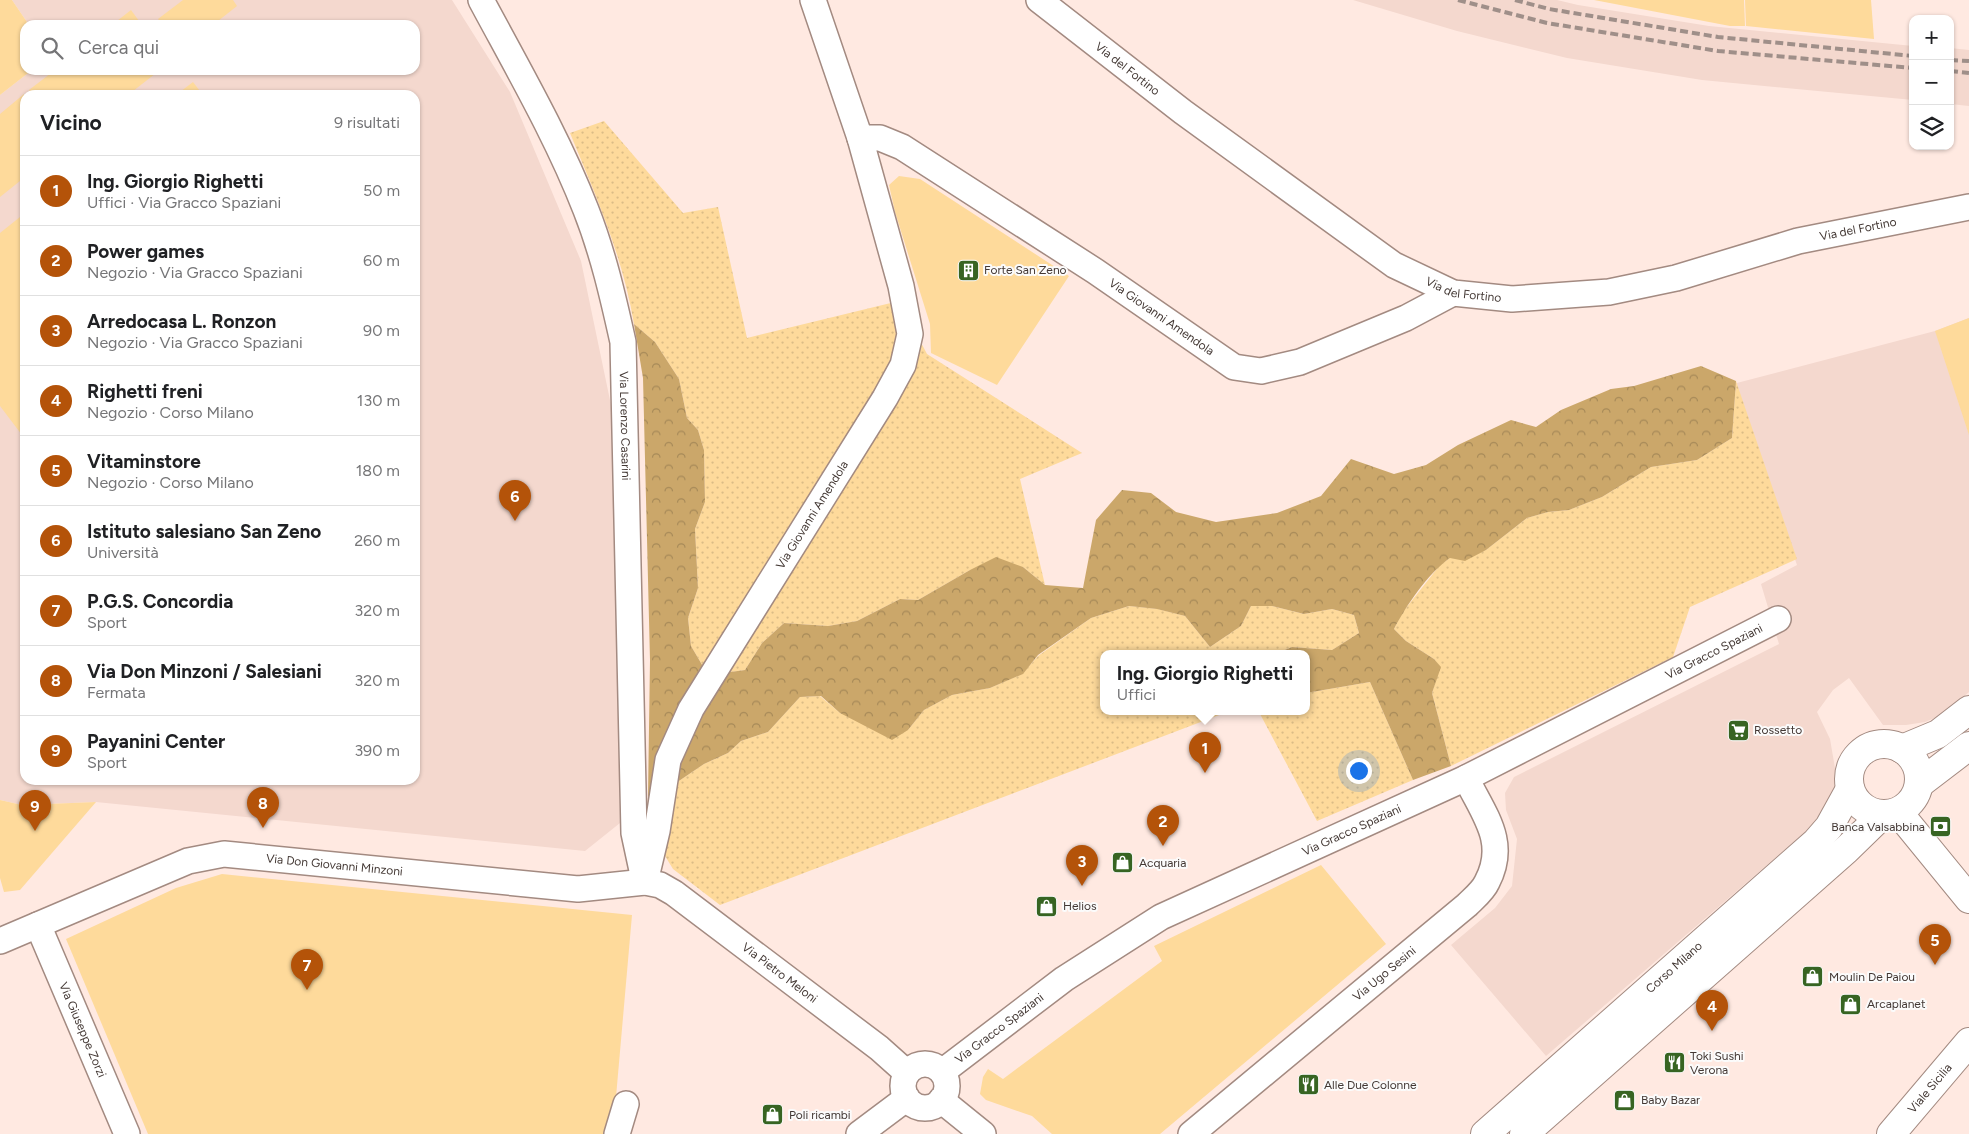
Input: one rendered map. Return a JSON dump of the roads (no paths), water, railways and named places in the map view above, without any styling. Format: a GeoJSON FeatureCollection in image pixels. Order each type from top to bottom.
{"type":"FeatureCollection","features":[{"type":"Feature","properties":{"kind":"main road"},"geometry":{"type":"LineString","coordinates":[[1902,749],[1938,734],[1969,710]]}},
{"type":"Feature","properties":{"kind":"main road"},"geometry":{"type":"LineString","coordinates":[[1524,1134],[1846,850],[1890,813],[1912,801],[1919,784],[1919,774],[1916,764],[1910,755],[1902,749],[1883,744],[1866,749],[1853,762],[1849,779],[1850,789],[1859,804],[1866,809],[1890,813],[1969,899]]}},
{"type":"Feature","properties":{"kind":"main road"},"geometry":{"type":"LineString","coordinates":[[1919,784],[1969,746]]}},
{"type":"Feature","properties":{"kind":"main road","name":"Corso Milano"},"geometry":{"type":"LineString","coordinates":[[1484,1134],[1816,842],[1829,827],[1850,789]]}},
{"type":"Feature","properties":{"kind":"main road","name":"Viale Sicilia"},"geometry":{"type":"LineString","coordinates":[[1891,1134],[1969,1042]]}},
{"type":"Feature","properties":{"kind":"street","name":"Via Lorenzo Casarini"},"geometry":{"type":"LineString","coordinates":[[481,0],[548,126],[586,210],[609,277],[623,342],[634,833],[645,882]]}},
{"type":"Feature","properties":{"kind":"street","name":"Via Giovanni Amendola"},"geometry":{"type":"LineString","coordinates":[[645,882],[657,831],[668,760],[691,709],[858,444],[903,365],[910,334],[901,286],[860,138],[813,0]]}},
{"type":"Feature","properties":{"kind":"street","name":"Via del Fortino"},"geometry":{"type":"LineString","coordinates":[[1039,0],[1183,112],[1394,265],[1453,293],[1512,300],[1609,292],[1676,278],[1798,241],[1969,207]]}},
{"type":"Feature","properties":{"kind":"street","name":"Via Giovanni Amendola"},"geometry":{"type":"LineString","coordinates":[[860,138],[880,138],[902,147],[1095,271],[1234,366],[1261,371],[1300,362],[1406,318],[1453,293]]}},
{"type":"Feature","properties":{"kind":"street","name":"Via Gracco Spaziani"},"geometry":{"type":"LineString","coordinates":[[942,1072],[1064,979],[1161,917],[1466,778],[1778,619]]}},
{"type":"Feature","properties":{"kind":"street","name":"Via Ugo Sesini"},"geometry":{"type":"LineString","coordinates":[[1191,1134],[1467,905],[1487,884],[1496,859],[1495,838],[1466,778]]}},
{"type":"Feature","properties":{"kind":"street","name":"Via Don Giovanni Minzoni"},"geometry":{"type":"LineString","coordinates":[[0,940],[188,861],[224,854],[578,888],[645,882]]}},
{"type":"Feature","properties":{"kind":"street","name":"Via Pietro Meloni"},"geometry":{"type":"LineString","coordinates":[[645,882],[660,885],[674,893],[879,1048],[907,1073]]}},
{"type":"Feature","properties":{"kind":"street","name":"Via Giuseppe Zorzi"},"geometry":{"type":"LineString","coordinates":[[38,924],[127,1134]]}},
{"type":"Feature","properties":{"kind":"street"},"geometry":{"type":"LineString","coordinates":[[920,1064],[928,1064],[942,1072],[946,1086],[945,1094],[935,1105],[928,1107],[913,1104],[907,1098],[903,1086],[907,1073],[913,1068],[920,1064]]}},
{"type":"Feature","properties":{"kind":"street"},"geometry":{"type":"LineString","coordinates":[[859,1134],[907,1098]]}},
{"type":"Feature","properties":{"kind":"street"},"geometry":{"type":"LineString","coordinates":[[941,1100],[983,1134]]}},
{"type":"Feature","properties":{"kind":"street"},"geometry":{"type":"LineString","coordinates":[[617,1134],[626,1104]]}},
{"type":"Feature","properties":{"kind":"railway"},"geometry":{"type":"LineString","coordinates":[[1458,0],[1547,23],[1718,51],[1909,68]]}},
{"type":"Feature","properties":{"kind":"railway"},"geometry":{"type":"LineString","coordinates":[[1515,0],[1549,9],[1718,37],[1909,56]]}},
{"type":"Feature","properties":{"kind":"railway"},"geometry":{"type":"LineString","coordinates":[[1954,60],[1969,61]]}},
{"type":"Feature","properties":{"kind":"railway"},"geometry":{"type":"LineString","coordinates":[[1954,71],[1969,73]]}},
{"type":"Feature","properties":{"kind":"place","name":"Forte San Zeno"},"geometry":{"type":"Point","coordinates":[968,270]}},
{"type":"Feature","properties":{"kind":"place","name":"Istituto salesiano San Zeno"},"geometry":{"type":"Point","coordinates":[515,521]}},
{"type":"Feature","properties":{"kind":"place","name":"Rossetto"},"geometry":{"type":"Point","coordinates":[1738,730]}},
{"type":"Feature","properties":{"kind":"place","name":"Ing. Giorgio Righetti"},"geometry":{"type":"Point","coordinates":[1205,773]}},
{"type":"Feature","properties":{"kind":"place","name":"Banca Valsabbina"},"geometry":{"type":"Point","coordinates":[1941,827]}},
{"type":"Feature","properties":{"kind":"place","name":"Via Don Minzoni / Salesiani"},"geometry":{"type":"Point","coordinates":[263,828]}},
{"type":"Feature","properties":{"kind":"place","name":"Payanini Center"},"geometry":{"type":"Point","coordinates":[35,831]}},
{"type":"Feature","properties":{"kind":"place","name":"Power games"},"geometry":{"type":"Point","coordinates":[1163,846]}},
{"type":"Feature","properties":{"kind":"place","name":"Acquaria"},"geometry":{"type":"Point","coordinates":[1123,863]}},
{"type":"Feature","properties":{"kind":"place","name":"Arredocasa L. Ronzon"},"geometry":{"type":"Point","coordinates":[1082,886]}},
{"type":"Feature","properties":{"kind":"place","name":"Helios"},"geometry":{"type":"Point","coordinates":[1047,906]}},
{"type":"Feature","properties":{"kind":"place","name":"Vitaminstore"},"geometry":{"type":"Point","coordinates":[1935,965]}},
{"type":"Feature","properties":{"kind":"place","name":"Moulin De Paiou"},"geometry":{"type":"Point","coordinates":[1813,977]}},
{"type":"Feature","properties":{"kind":"place","name":"P.G.S. Concordia"},"geometry":{"type":"Point","coordinates":[307,990]}},
{"type":"Feature","properties":{"kind":"place","name":"Arcaplanet"},"geometry":{"type":"Point","coordinates":[1851,1004]}},
{"type":"Feature","properties":{"kind":"place","name":"Righetti freni"},"geometry":{"type":"Point","coordinates":[1712,1031]}},
{"type":"Feature","properties":{"kind":"place","name":"Toki Sushi Verona"},"geometry":{"type":"Point","coordinates":[1674,1063]}},
{"type":"Feature","properties":{"kind":"place","name":"Alle Due Colonne"},"geometry":{"type":"Point","coordinates":[1308,1085]}},
{"type":"Feature","properties":{"kind":"place","name":"Baby Bazar"},"geometry":{"type":"Point","coordinates":[1625,1100]}},
{"type":"Feature","properties":{"kind":"place","name":"Poli ricambi"},"geometry":{"type":"Point","coordinates":[773,1115]}}]}
